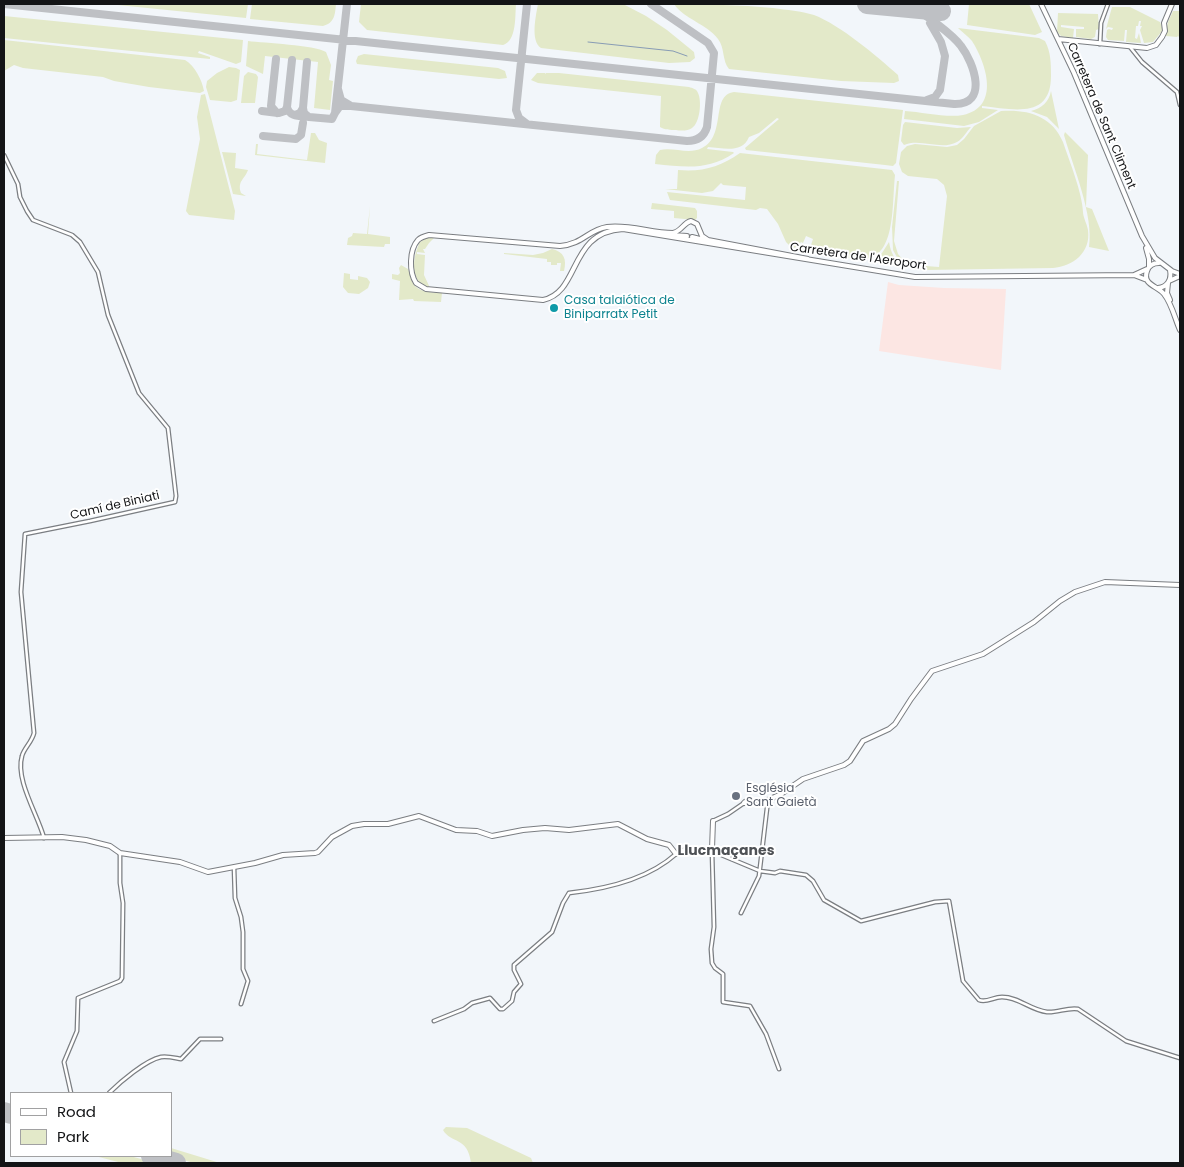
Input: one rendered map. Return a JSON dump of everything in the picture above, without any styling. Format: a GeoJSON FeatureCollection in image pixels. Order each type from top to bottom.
{"type":"FeatureCollection","features":[{"type":"Feature","properties":{"kind":"main road","name":"Carretera de Sant Climent"},"geometry":{"type":"LineString","coordinates":[[1040,4],[1074,73],[1142,236]]}},
{"type":"Feature","properties":{"kind":"main road"},"geometry":{"type":"LineString","coordinates":[[1058,39],[1146,48],[1158,43],[1165,31],[1164,23],[1172,4]]}},
{"type":"Feature","properties":{"kind":"main road"},"geometry":{"type":"LineString","coordinates":[[699,229],[697,235],[690,236],[684,231],[684,226],[692,221],[697,224],[702,236],[708,240],[808,260]]}},
{"type":"Feature","properties":{"kind":"main road","name":"Carretera de l'Aeroport"},"geometry":{"type":"LineString","coordinates":[[684,226],[678,231],[668,233],[620,226],[605,228],[571,245],[560,246],[437,234],[418,240],[415,246],[412,271],[414,280],[420,287],[426,289],[539,301],[551,298],[558,292],[590,241],[598,235],[612,230],[626,229],[915,277],[1134,275],[1147,280]]}},
{"type":"Feature","properties":{"kind":"main road"},"geometry":{"type":"LineString","coordinates":[[658,234],[690,236],[735,248]]}},
{"type":"Feature","properties":{"kind":"main road"},"geometry":{"type":"LineString","coordinates":[[1142,236],[1155,258],[1180,275]]}},
{"type":"Feature","properties":{"kind":"main road"},"geometry":{"type":"LineString","coordinates":[[1142,236],[1149,256],[1147,280],[1166,298],[1180,330]]}},
{"type":"Feature","properties":{"kind":"main road"},"geometry":{"type":"LineString","coordinates":[[1148,268],[1153,264],[1162,263]]}},
{"type":"Feature","properties":{"kind":"main road","name":"Carretera de l'Aeroport"},"geometry":{"type":"LineString","coordinates":[[1134,275],[1148,268]]}},
{"type":"Feature","properties":{"kind":"main road"},"geometry":{"type":"LineString","coordinates":[[1169,268],[1171,276],[1167,293],[1180,325]]}},
{"type":"Feature","properties":{"kind":"main road"},"geometry":{"type":"LineString","coordinates":[[1156,288],[1163,287],[1180,275]]}},
{"type":"Feature","properties":{"kind":"main road"},"geometry":{"type":"LineString","coordinates":[[768,800],[781,794],[803,779],[846,764],[863,741],[896,724],[910,699],[932,671],[983,654],[1034,622],[1060,601],[1075,592],[1105,582],[1180,584]]}},
{"type":"Feature","properties":{"kind":"main road"},"geometry":{"type":"LineString","coordinates":[[4,838],[62,837],[86,840],[110,846],[120,853],[180,862],[204,872],[283,855],[315,853],[332,837],[352,826],[388,824],[415,816],[423,817],[456,830],[477,830],[492,836],[538,829],[569,830],[618,824],[646,838],[667,844],[676,854],[685,850],[712,850],[713,821]]}},
{"type":"Feature","properties":{"kind":"street"},"geometry":{"type":"LineString","coordinates":[[1100,44],[1101,20],[1108,4]]}},
{"type":"Feature","properties":{"kind":"street"},"geometry":{"type":"LineString","coordinates":[[1130,47],[1142,62],[1176,92],[1180,105]]}},
{"type":"Feature","properties":{"kind":"street","name":"Camí de Biniati"},"geometry":{"type":"LineString","coordinates":[[4,155],[18,184],[24,204],[33,220],[72,235],[80,242],[98,272],[108,316],[139,393],[168,428],[176,496],[175,502],[152,508],[25,534],[21,592],[34,733],[22,755],[22,771],[29,802],[44,838]]}},
{"type":"Feature","properties":{"kind":"street"},"geometry":{"type":"LineString","coordinates":[[713,821],[728,814],[745,802],[768,800],[759,876],[741,913]]}},
{"type":"Feature","properties":{"kind":"street"},"geometry":{"type":"LineString","coordinates":[[779,1069],[766,1034],[750,1006],[723,1002],[723,974],[712,963],[711,949],[714,927],[712,850],[760,871],[808,876],[824,900],[851,917],[863,922],[935,902],[949,901],[963,981],[978,1000],[985,1001],[1002,997],[1021,1001],[1031,1008],[1047,1012],[1078,1009],[1126,1041],[1180,1058]]}},
{"type":"Feature","properties":{"kind":"street"},"geometry":{"type":"LineString","coordinates":[[71,1092],[64,1062],[77,1031],[78,998],[120,981],[122,978],[123,903],[120,883],[120,853]]}},
{"type":"Feature","properties":{"kind":"street"},"geometry":{"type":"LineString","coordinates":[[434,1021],[464,1009],[472,1003],[490,998],[500,1009],[503,1009],[512,1001],[514,992],[521,984],[514,970],[514,965],[552,932],[563,903],[569,893],[597,890],[634,879],[666,863],[676,854]]}},
{"type":"Feature","properties":{"kind":"street"},"geometry":{"type":"LineString","coordinates":[[234,867],[235,898],[242,917],[243,969],[248,981],[241,1004]]}},
{"type":"Feature","properties":{"kind":"street"},"geometry":{"type":"LineString","coordinates":[[110,1092],[127,1076],[157,1059],[162,1057],[181,1058],[200,1039],[221,1039]]}},
{"type":"Feature","properties":{"kind":"shaded area"},"geometry":{"type":"Polygon","coordinates":[[[888,282],[899,285],[944,288],[1006,289],[1001,370],[879,351],[888,282]]]}},
{"type":"Feature","properties":{"kind":"green space"},"geometry":{"type":"Polygon","coordinates":[[[108,4],[248,4],[246,18],[108,4]]]}},
{"type":"Feature","properties":{"kind":"green space"},"geometry":{"type":"Polygon","coordinates":[[[252,4],[336,4],[335,15],[330,23],[323,26],[250,19],[252,4]]]}},
{"type":"Feature","properties":{"kind":"green space"},"geometry":{"type":"Polygon","coordinates":[[[361,4],[516,4],[513,33],[508,43],[503,45],[367,30],[359,22],[361,4]]]}},
{"type":"Feature","properties":{"kind":"green space"},"geometry":{"type":"Polygon","coordinates":[[[538,4],[623,4],[667,30],[694,52],[695,58],[690,62],[669,63],[541,48],[538,45],[535,34],[538,4]]]}},
{"type":"Feature","properties":{"kind":"green space"},"geometry":{"type":"Polygon","coordinates":[[[674,4],[773,8],[814,15],[835,26],[880,59],[898,75],[899,81],[894,83],[841,81],[729,69],[718,39],[708,29],[684,14],[674,4]]]}},
{"type":"Feature","properties":{"kind":"green space"},"geometry":{"type":"Polygon","coordinates":[[[969,4],[1029,4],[1042,32],[1035,35],[967,25],[969,4]]]}},
{"type":"Feature","properties":{"kind":"green space"},"geometry":{"type":"Polygon","coordinates":[[[1112,7],[1130,7],[1160,22],[1163,30],[1153,42],[1144,43],[1140,30],[1142,26],[1140,26],[1141,21],[1139,21],[1138,26],[1136,26],[1135,38],[1137,39],[1139,33],[1141,43],[1126,42],[1127,30],[1125,30],[1124,41],[1108,40],[1106,37],[1107,30],[1112,30],[1113,28],[1108,27],[1106,29],[1112,7]]]}},
{"type":"Feature","properties":{"kind":"green space"},"geometry":{"type":"Polygon","coordinates":[[[1173,11],[1180,11],[1180,38],[1178,36],[1165,35],[1173,11]]]}},
{"type":"Feature","properties":{"kind":"green space"},"geometry":{"type":"Polygon","coordinates":[[[1058,13],[1098,14],[1099,29],[1096,30],[1095,37],[1091,39],[1076,37],[1076,29],[1084,29],[1084,27],[1061,25],[1061,27],[1074,29],[1073,38],[1061,36],[1057,32],[1058,13]]]}},
{"type":"Feature","properties":{"kind":"green space"},"geometry":{"type":"Polygon","coordinates":[[[4,16],[243,40],[241,62],[236,64],[199,51],[198,53],[210,57],[210,59],[4,38],[4,16]]]}},
{"type":"Feature","properties":{"kind":"green space"},"geometry":{"type":"Polygon","coordinates":[[[958,28],[1039,38],[1045,41],[1050,54],[1051,76],[1049,90],[1044,100],[1037,106],[1028,109],[982,106],[982,108],[998,110],[979,122],[964,126],[904,119],[905,111],[963,115],[975,110],[982,103],[986,94],[987,83],[982,61],[972,41],[958,28]]]}},
{"type":"Feature","properties":{"kind":"green space"},"geometry":{"type":"Polygon","coordinates":[[[4,40],[185,60],[198,74],[204,91],[200,93],[149,87],[114,81],[103,77],[23,68],[14,65],[4,71],[4,40]]]}},
{"type":"Feature","properties":{"kind":"green space"},"geometry":{"type":"Polygon","coordinates":[[[248,41],[301,46],[326,52],[331,65],[329,80],[333,81],[330,110],[314,108],[318,62],[265,56],[263,74],[246,66],[248,41]]]}},
{"type":"Feature","properties":{"kind":"green space"},"geometry":{"type":"Polygon","coordinates":[[[364,54],[498,68],[505,71],[507,78],[499,79],[357,64],[358,56],[364,54]]]}},
{"type":"Feature","properties":{"kind":"green space"},"geometry":{"type":"Polygon","coordinates":[[[229,67],[240,70],[237,100],[231,102],[210,100],[206,87],[207,81],[229,67]]]}},
{"type":"Feature","properties":{"kind":"green space"},"geometry":{"type":"Polygon","coordinates":[[[248,72],[256,74],[258,77],[255,103],[241,103],[244,76],[248,72]]]}},
{"type":"Feature","properties":{"kind":"green space"},"geometry":{"type":"Polygon","coordinates":[[[537,73],[559,73],[689,87],[697,91],[699,97],[700,106],[697,122],[689,130],[666,129],[660,127],[661,96],[538,83],[531,80],[537,73]]]}},
{"type":"Feature","properties":{"kind":"green space"},"geometry":{"type":"Polygon","coordinates":[[[1051,91],[1059,129],[1047,117],[1031,111],[1044,104],[1049,98],[1051,91]]]}},
{"type":"Feature","properties":{"kind":"green space"},"geometry":{"type":"Polygon","coordinates":[[[734,92],[903,110],[896,163],[893,166],[746,150],[745,148],[779,119],[777,118],[759,133],[749,137],[742,146],[731,149],[708,147],[707,149],[734,153],[714,163],[686,167],[655,164],[656,155],[660,150],[692,151],[702,148],[710,142],[717,126],[722,100],[734,92]]]}},
{"type":"Feature","properties":{"kind":"green space"},"geometry":{"type":"Polygon","coordinates":[[[205,94],[235,211],[234,220],[189,215],[186,211],[200,139],[197,117],[201,95],[205,94]]]}},
{"type":"Feature","properties":{"kind":"green space"},"geometry":{"type":"Polygon","coordinates":[[[1001,111],[1021,111],[1038,116],[1046,120],[1058,133],[1075,177],[1088,230],[1087,245],[1084,252],[1074,261],[1053,268],[926,270],[914,269],[904,264],[898,259],[893,250],[892,227],[897,181],[899,181],[894,241],[898,254],[904,261],[912,265],[939,267],[947,196],[944,185],[937,179],[908,176],[902,172],[899,164],[901,152],[907,146],[915,144],[947,147],[957,145],[974,126],[1001,111]]]}},
{"type":"Feature","properties":{"kind":"green space"},"geometry":{"type":"Polygon","coordinates":[[[905,122],[957,128],[971,127],[961,139],[951,144],[911,143],[904,145],[901,141],[905,122]]]}},
{"type":"Feature","properties":{"kind":"green space"},"geometry":{"type":"Polygon","coordinates":[[[1065,132],[1088,155],[1086,206],[1064,135],[1065,132]]]}},
{"type":"Feature","properties":{"kind":"green space"},"geometry":{"type":"Polygon","coordinates":[[[311,133],[315,133],[319,140],[327,143],[325,163],[255,155],[256,144],[258,144],[257,154],[307,160],[311,133]]]}},
{"type":"Feature","properties":{"kind":"green space"},"geometry":{"type":"Polygon","coordinates":[[[222,152],[236,153],[235,168],[248,170],[240,186],[241,193],[246,196],[233,194],[222,152]]]}},
{"type":"Feature","properties":{"kind":"green space"},"geometry":{"type":"Polygon","coordinates":[[[740,153],[892,170],[895,175],[893,207],[888,238],[882,250],[872,257],[858,259],[837,254],[826,255],[809,251],[813,239],[806,236],[803,243],[801,242],[797,247],[792,248],[786,242],[778,224],[767,209],[760,208],[756,210],[670,200],[667,192],[745,200],[746,187],[723,185],[721,183],[713,191],[702,193],[665,189],[677,189],[678,170],[711,168],[740,153]]]}},
{"type":"Feature","properties":{"kind":"green space"},"geometry":{"type":"Polygon","coordinates":[[[652,203],[695,208],[697,218],[695,220],[674,218],[674,211],[651,209],[652,203]]]}},
{"type":"Feature","properties":{"kind":"green space"},"geometry":{"type":"Polygon","coordinates":[[[370,206],[368,234],[390,237],[390,244],[385,244],[384,247],[347,245],[348,238],[353,233],[367,234],[370,206]]]}},
{"type":"Feature","properties":{"kind":"green space"},"geometry":{"type":"Polygon","coordinates":[[[1086,207],[1092,209],[1109,251],[1089,247],[1090,234],[1086,207]]]}},
{"type":"Feature","properties":{"kind":"green space"},"geometry":{"type":"Polygon","coordinates":[[[435,237],[423,249],[425,253],[417,252],[417,254],[425,255],[424,275],[430,288],[418,281],[415,275],[414,262],[417,248],[420,242],[427,238],[435,237]]]}},
{"type":"Feature","properties":{"kind":"green space"},"geometry":{"type":"Polygon","coordinates":[[[889,242],[894,256],[903,267],[873,261],[882,253],[889,242]]]}},
{"type":"Feature","properties":{"kind":"green space"},"geometry":{"type":"Polygon","coordinates":[[[552,249],[564,257],[564,271],[560,271],[561,263],[551,265],[551,262],[547,262],[547,259],[504,254],[533,255],[552,249]]]}},
{"type":"Feature","properties":{"kind":"green space"},"geometry":{"type":"Polygon","coordinates":[[[401,265],[408,269],[412,281],[417,288],[442,293],[441,302],[414,301],[413,299],[399,300],[400,281],[392,279],[392,274],[398,275],[400,273],[399,268],[401,265]]]}},
{"type":"Feature","properties":{"kind":"green space"},"geometry":{"type":"Polygon","coordinates":[[[344,273],[350,274],[350,279],[358,280],[358,276],[367,278],[370,282],[368,288],[359,294],[348,293],[343,287],[344,273]]]}},
{"type":"Feature","properties":{"kind":"green space"},"geometry":{"type":"Polygon","coordinates":[[[446,1127],[467,1128],[531,1158],[533,1163],[471,1163],[466,1148],[463,1144],[446,1134],[443,1130],[446,1127]]]}},
{"type":"Feature","properties":{"kind":"green space"},"geometry":{"type":"Polygon","coordinates":[[[172,1148],[220,1163],[194,1163],[172,1157],[172,1148]]]}},
{"type":"Feature","properties":{"kind":"green space"},"geometry":{"type":"Polygon","coordinates":[[[99,1157],[134,1157],[156,1163],[122,1163],[99,1157]]]}},
{"type":"Feature","properties":{"kind":"waterway"},"geometry":{"type":"LineString","coordinates":[[588,42],[673,51],[687,56]]}},
{"type":"Feature","properties":{"kind":"taxiway"},"geometry":{"type":"LineString","coordinates":[[4,4],[954,104],[965,102],[972,98],[976,82],[966,53],[945,31],[912,8]]}},
{"type":"Feature","properties":{"kind":"taxiway"},"geometry":{"type":"LineString","coordinates":[[347,4],[335,113],[340,106],[350,106]]}},
{"type":"Feature","properties":{"kind":"taxiway"},"geometry":{"type":"LineString","coordinates":[[527,4],[516,110],[519,118],[527,124]]}},
{"type":"Feature","properties":{"kind":"taxiway"},"geometry":{"type":"LineString","coordinates":[[338,89],[341,100],[351,106],[687,141],[700,138],[707,127],[714,53],[708,43],[651,4]]}},
{"type":"Feature","properties":{"kind":"taxiway"},"geometry":{"type":"LineString","coordinates":[[927,100],[935,97],[940,90],[945,56],[941,42],[930,23]]}},
{"type":"Feature","properties":{"kind":"taxiway"},"geometry":{"type":"LineString","coordinates":[[276,59],[271,106],[277,113]]}},
{"type":"Feature","properties":{"kind":"taxiway"},"geometry":{"type":"LineString","coordinates":[[287,107],[292,60]]}},
{"type":"Feature","properties":{"kind":"taxiway"},"geometry":{"type":"LineString","coordinates":[[295,115],[300,113],[303,108],[307,62]]}},
{"type":"Feature","properties":{"kind":"taxiway"},"geometry":{"type":"LineString","coordinates":[[279,113],[285,111],[287,107],[292,114],[309,117],[304,113],[303,108]]}},
{"type":"Feature","properties":{"kind":"taxiway"},"geometry":{"type":"LineString","coordinates":[[262,111],[278,113]]}},
{"type":"Feature","properties":{"kind":"taxiway"},"geometry":{"type":"LineString","coordinates":[[309,117],[332,119],[335,113]]}},
{"type":"Feature","properties":{"kind":"taxiway"},"geometry":{"type":"LineString","coordinates":[[263,136],[296,139],[301,135],[303,123]]}},
{"type":"Feature","properties":{"kind":"runway"},"geometry":{"type":"LineString","coordinates":[[867,4],[941,11]]}},
{"type":"Feature","properties":{"kind":"runway"},"geometry":{"type":"LineString","coordinates":[[4,1112],[10,1114]]}},
{"type":"Feature","properties":{"kind":"runway"},"geometry":{"type":"LineString","coordinates":[[155,1157],[176,1163]]}},
{"type":"Feature","properties":{"kind":"place","name":"Casa talaiótica de Biniparratx Petit"},"geometry":{"type":"Point","coordinates":[554,308]}},
{"type":"Feature","properties":{"kind":"place","name":"Església Sant Gaietà"},"geometry":{"type":"Point","coordinates":[736,796]}},
{"type":"Feature","properties":{"kind":"district","name":"Llucmaçanes"},"geometry":{"type":"Point","coordinates":[726,851]}}]}
